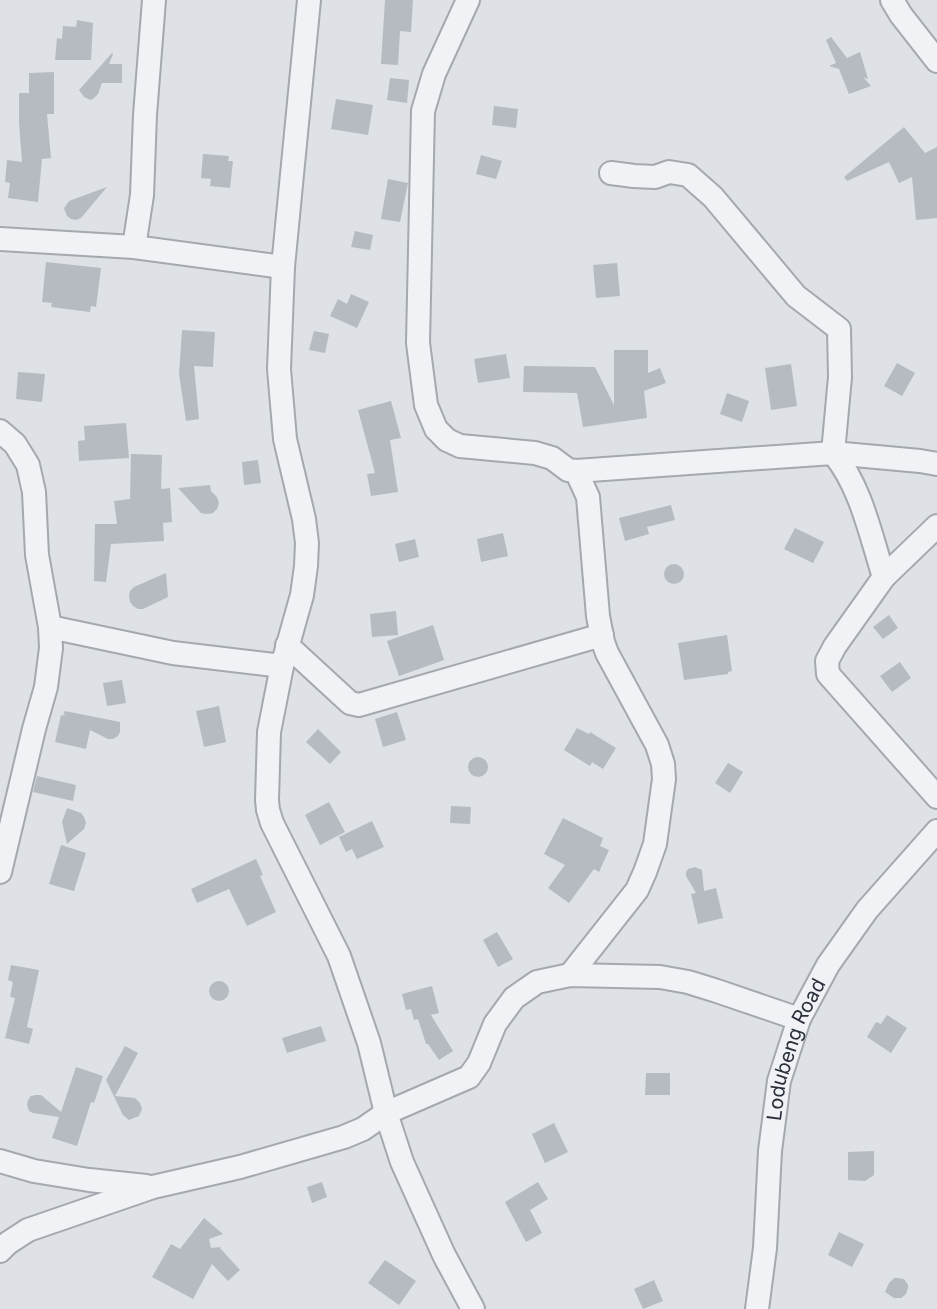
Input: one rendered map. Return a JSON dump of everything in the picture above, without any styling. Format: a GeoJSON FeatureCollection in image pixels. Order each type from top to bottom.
{"type":"FeatureCollection","features":[{"type":"Feature","properties":{"kind":"street"},"geometry":{"type":"LineString","coordinates":[[134,247],[142,195],[145,115],[154,0]]}},
{"type":"Feature","properties":{"kind":"street"},"geometry":{"type":"LineString","coordinates":[[309,0],[283,267],[279,369],[285,439],[304,519],[307,543],[306,566],[302,595],[284,656],[269,732],[268,810],[272,823],[339,956],[369,1043],[386,1113],[402,1162],[444,1255],[473,1309]]}},
{"type":"Feature","properties":{"kind":"street"},"geometry":{"type":"LineString","coordinates":[[468,0],[434,74],[423,111],[418,343],[426,405],[436,429],[447,440],[460,446],[534,453],[552,458],[568,470],[576,471],[833,453],[937,464]]}},
{"type":"Feature","properties":{"kind":"street"},"geometry":{"type":"LineString","coordinates":[[892,0],[937,61]]}},
{"type":"Feature","properties":{"kind":"street"},"geometry":{"type":"LineString","coordinates":[[611,173],[656,177],[669,172],[688,175],[713,197],[796,296],[839,329],[840,377],[833,453],[852,481],[884,577]]}},
{"type":"Feature","properties":{"kind":"street"},"geometry":{"type":"LineString","coordinates":[[0,240],[134,247],[283,267]]}},
{"type":"Feature","properties":{"kind":"street"},"geometry":{"type":"LineString","coordinates":[[0,431],[15,444],[28,465],[34,492],[37,555],[50,627],[51,648],[46,687],[0,872]]}},
{"type":"Feature","properties":{"kind":"street"},"geometry":{"type":"LineString","coordinates":[[570,975],[637,890],[655,844],[664,779],[663,764],[657,744],[607,653],[598,616],[588,497],[576,471]]}},
{"type":"Feature","properties":{"kind":"street"},"geometry":{"type":"LineString","coordinates":[[937,526],[884,577],[835,646],[827,661],[828,674],[937,797]]}},
{"type":"Feature","properties":{"kind":"street"},"geometry":{"type":"LineString","coordinates":[[50,627],[173,653],[284,656],[350,703],[358,705],[602,635]]}},
{"type":"Feature","properties":{"kind":"street","name":"Lodubeng Road"},"geometry":{"type":"LineString","coordinates":[[758,1309],[765,1248],[770,1151],[779,1081],[800,1019],[828,965],[867,910],[937,831]]}},
{"type":"Feature","properties":{"kind":"street"},"geometry":{"type":"LineString","coordinates":[[0,1251],[28,1230],[153,1187],[240,1167],[344,1137],[363,1129],[386,1113],[469,1077],[479,1063],[495,1024],[514,998],[537,982],[570,975],[660,977],[698,985],[800,1019]]}},
{"type":"Feature","properties":{"kind":"street"},"geometry":{"type":"LineString","coordinates":[[0,1161],[45,1173],[153,1187]]}},
{"type":"Feature","properties":{"kind":"building"},"geometry":{"type":"Polygon","coordinates":[[[385,0],[413,0],[411,32],[400,31],[398,65],[381,64],[385,0]]]}},
{"type":"Feature","properties":{"kind":"building"},"geometry":{"type":"Polygon","coordinates":[[[77,20],[93,23],[91,60],[55,60],[57,38],[62,39],[63,26],[76,27],[77,20]]]}},
{"type":"Feature","properties":{"kind":"building"},"geometry":{"type":"Polygon","coordinates":[[[831,37],[847,58],[860,52],[868,79],[863,77],[871,86],[849,94],[839,69],[829,66],[836,63],[826,40],[831,37]]]}},
{"type":"Feature","properties":{"kind":"building"},"geometry":{"type":"Polygon","coordinates":[[[112,53],[109,64],[122,64],[122,83],[102,83],[94,98],[91,100],[84,97],[79,90],[112,53]]]}},
{"type":"Feature","properties":{"kind":"building"},"geometry":{"type":"Polygon","coordinates":[[[54,72],[54,114],[47,114],[51,158],[42,159],[38,202],[8,198],[10,183],[5,182],[7,160],[22,162],[19,93],[29,93],[29,73],[54,72]]]}},
{"type":"Feature","properties":{"kind":"building"},"geometry":{"type":"Polygon","coordinates":[[[390,78],[409,80],[407,103],[387,100],[390,78]]]}},
{"type":"Feature","properties":{"kind":"building"},"geometry":{"type":"Polygon","coordinates":[[[336,99],[373,105],[368,135],[331,129],[336,99]]]}},
{"type":"Feature","properties":{"kind":"building"},"geometry":{"type":"Polygon","coordinates":[[[494,106],[518,109],[516,128],[492,125],[494,106]]]}},
{"type":"Feature","properties":{"kind":"building"},"geometry":{"type":"Polygon","coordinates":[[[904,127],[925,153],[937,147],[937,218],[916,220],[912,177],[899,183],[889,162],[847,181],[844,177],[904,127]]]}},
{"type":"Feature","properties":{"kind":"building"},"geometry":{"type":"Polygon","coordinates":[[[203,154],[229,156],[228,161],[233,161],[230,188],[210,186],[211,179],[201,178],[203,154]]]}},
{"type":"Feature","properties":{"kind":"building"},"geometry":{"type":"Polygon","coordinates":[[[481,155],[502,161],[496,179],[476,174],[481,155]]]}},
{"type":"Feature","properties":{"kind":"building"},"geometry":{"type":"Polygon","coordinates":[[[388,179],[408,183],[400,222],[381,219],[388,179]]]}},
{"type":"Feature","properties":{"kind":"building"},"geometry":{"type":"Polygon","coordinates":[[[107,187],[81,218],[76,220],[67,216],[64,208],[69,201],[107,187]]]}},
{"type":"Feature","properties":{"kind":"building"},"geometry":{"type":"Polygon","coordinates":[[[355,231],[373,235],[370,250],[351,247],[355,231]]]}},
{"type":"Feature","properties":{"kind":"building"},"geometry":{"type":"Polygon","coordinates":[[[46,262],[101,268],[96,307],[91,306],[90,312],[51,307],[52,303],[42,302],[46,262]]]}},
{"type":"Feature","properties":{"kind":"building"},"geometry":{"type":"Polygon","coordinates":[[[617,263],[620,296],[596,298],[593,265],[617,263]]]}},
{"type":"Feature","properties":{"kind":"building"},"geometry":{"type":"Polygon","coordinates":[[[351,294],[369,302],[357,328],[330,316],[338,299],[347,304],[351,294]]]}},
{"type":"Feature","properties":{"kind":"building"},"geometry":{"type":"Polygon","coordinates":[[[182,330],[215,332],[213,367],[194,366],[199,419],[186,421],[179,374],[182,330]]]}},
{"type":"Feature","properties":{"kind":"building"},"geometry":{"type":"Polygon","coordinates":[[[314,331],[329,334],[325,353],[309,350],[314,331]]]}},
{"type":"Feature","properties":{"kind":"building"},"geometry":{"type":"Polygon","coordinates":[[[614,350],[648,350],[648,373],[660,368],[666,383],[644,391],[647,418],[583,427],[577,393],[523,392],[524,366],[595,367],[614,405],[614,350]]]}},
{"type":"Feature","properties":{"kind":"building"},"geometry":{"type":"Polygon","coordinates":[[[506,354],[510,378],[478,383],[474,359],[506,354]]]}},
{"type":"Feature","properties":{"kind":"building"},"geometry":{"type":"Polygon","coordinates":[[[897,363],[915,373],[902,396],[884,386],[897,363]]]}},
{"type":"Feature","properties":{"kind":"building"},"geometry":{"type":"Polygon","coordinates":[[[791,364],[797,406],[771,410],[765,368],[791,364]]]}},
{"type":"Feature","properties":{"kind":"building"},"geometry":{"type":"Polygon","coordinates":[[[18,372],[45,374],[42,402],[16,399],[18,372]]]}},
{"type":"Feature","properties":{"kind":"building"},"geometry":{"type":"Polygon","coordinates":[[[727,393],[749,401],[742,422],[720,414],[727,393]]]}},
{"type":"Feature","properties":{"kind":"building"},"geometry":{"type":"Polygon","coordinates":[[[391,401],[401,438],[390,440],[398,492],[371,496],[367,474],[375,473],[358,410],[391,401]]]}},
{"type":"Feature","properties":{"kind":"building"},"geometry":{"type":"Polygon","coordinates":[[[126,423],[129,458],[79,461],[78,441],[85,440],[84,426],[126,423]]]}},
{"type":"Feature","properties":{"kind":"building"},"geometry":{"type":"Polygon","coordinates":[[[131,454],[162,455],[161,489],[170,488],[172,522],[163,523],[164,541],[111,544],[106,582],[94,581],[95,524],[117,524],[114,501],[130,499],[131,454]]]}},
{"type":"Feature","properties":{"kind":"building"},"geometry":{"type":"Polygon","coordinates":[[[258,460],[261,483],[244,485],[242,462],[258,460]]]}},
{"type":"Feature","properties":{"kind":"building"},"geometry":{"type":"Polygon","coordinates":[[[210,485],[219,503],[213,513],[207,514],[201,513],[178,488],[210,485]]]}},
{"type":"Feature","properties":{"kind":"building"},"geometry":{"type":"Polygon","coordinates":[[[671,505],[675,520],[647,527],[649,534],[625,541],[619,518],[671,505]]]}},
{"type":"Feature","properties":{"kind":"building"},"geometry":{"type":"Polygon","coordinates":[[[795,528],[824,542],[813,563],[784,549],[795,528]]]}},
{"type":"Feature","properties":{"kind":"building"},"geometry":{"type":"Polygon","coordinates":[[[503,533],[508,556],[481,562],[477,539],[503,533]]]}},
{"type":"Feature","properties":{"kind":"building"},"geometry":{"type":"Polygon","coordinates":[[[415,539],[419,557],[399,562],[395,544],[415,539]]]}},
{"type":"Feature","properties":{"kind":"building"},"geometry":{"type":"Polygon","coordinates":[[[674,564],[681,567],[684,574],[681,581],[674,584],[667,581],[664,574],[667,567],[674,564]]]}},
{"type":"Feature","properties":{"kind":"building"},"geometry":{"type":"Polygon","coordinates":[[[166,573],[168,597],[143,609],[133,606],[129,596],[134,587],[166,573]]]}},
{"type":"Feature","properties":{"kind":"building"},"geometry":{"type":"Polygon","coordinates":[[[396,611],[398,635],[372,637],[370,614],[396,611]]]}},
{"type":"Feature","properties":{"kind":"building"},"geometry":{"type":"Polygon","coordinates":[[[889,615],[898,628],[883,639],[873,627],[889,615]]]}},
{"type":"Feature","properties":{"kind":"building"},"geometry":{"type":"Polygon","coordinates":[[[433,625],[444,660],[399,676],[387,641],[433,625]]]}},
{"type":"Feature","properties":{"kind":"building"},"geometry":{"type":"Polygon","coordinates":[[[727,635],[732,671],[728,674],[684,680],[678,643],[727,635]]]}},
{"type":"Feature","properties":{"kind":"building"},"geometry":{"type":"Polygon","coordinates":[[[900,662],[911,678],[892,692],[880,676],[900,662]]]}},
{"type":"Feature","properties":{"kind":"building"},"geometry":{"type":"Polygon","coordinates":[[[122,680],[126,703],[107,706],[103,683],[122,680]]]}},
{"type":"Feature","properties":{"kind":"building"},"geometry":{"type":"Polygon","coordinates":[[[219,706],[226,742],[204,747],[196,711],[219,706]]]}},
{"type":"Feature","properties":{"kind":"building"},"geometry":{"type":"Polygon","coordinates":[[[65,711],[120,722],[120,732],[113,739],[108,739],[90,730],[86,749],[55,742],[61,715],[66,716],[63,714],[65,711]]]}},
{"type":"Feature","properties":{"kind":"building"},"geometry":{"type":"Polygon","coordinates":[[[397,712],[406,740],[383,747],[375,719],[397,712]]]}},
{"type":"Feature","properties":{"kind":"building"},"geometry":{"type":"Polygon","coordinates":[[[577,728],[589,734],[590,732],[616,748],[603,769],[592,762],[590,766],[564,750],[577,728]]]}},
{"type":"Feature","properties":{"kind":"building"},"geometry":{"type":"Polygon","coordinates":[[[318,729],[341,752],[330,764],[306,742],[318,729]]]}},
{"type":"Feature","properties":{"kind":"building"},"geometry":{"type":"Polygon","coordinates":[[[474,757],[482,757],[488,763],[488,771],[482,777],[474,777],[468,771],[468,763],[474,757]]]}},
{"type":"Feature","properties":{"kind":"building"},"geometry":{"type":"Polygon","coordinates":[[[728,763],[743,772],[730,793],[715,783],[728,763]]]}},
{"type":"Feature","properties":{"kind":"building"},"geometry":{"type":"Polygon","coordinates":[[[37,776],[76,785],[73,801],[33,792],[37,776]]]}},
{"type":"Feature","properties":{"kind":"building"},"geometry":{"type":"Polygon","coordinates":[[[329,802],[345,832],[320,845],[305,815],[329,802]]]}},
{"type":"Feature","properties":{"kind":"building"},"geometry":{"type":"Polygon","coordinates":[[[451,806],[471,807],[470,824],[450,823],[451,806]]]}},
{"type":"Feature","properties":{"kind":"building"},"geometry":{"type":"Polygon","coordinates":[[[67,808],[81,813],[86,823],[84,829],[67,844],[62,822],[67,808]]]}},
{"type":"Feature","properties":{"kind":"building"},"geometry":{"type":"Polygon","coordinates":[[[563,818],[603,838],[600,846],[609,850],[599,872],[594,869],[569,903],[548,888],[565,865],[544,854],[563,818]]]}},
{"type":"Feature","properties":{"kind":"building"},"geometry":{"type":"Polygon","coordinates":[[[372,821],[384,847],[357,859],[352,849],[346,852],[339,837],[372,821]]]}},
{"type":"Feature","properties":{"kind":"building"},"geometry":{"type":"Polygon","coordinates":[[[61,845],[86,853],[74,891],[49,884],[61,845]]]}},
{"type":"Feature","properties":{"kind":"building"},"geometry":{"type":"Polygon","coordinates":[[[256,859],[263,875],[260,876],[276,912],[247,926],[229,889],[197,903],[191,889],[256,859]]]}},
{"type":"Feature","properties":{"kind":"building"},"geometry":{"type":"Polygon","coordinates":[[[695,867],[702,870],[704,891],[716,888],[723,918],[698,924],[691,894],[696,893],[686,876],[688,869],[695,867]]]}},
{"type":"Feature","properties":{"kind":"building"},"geometry":{"type":"Polygon","coordinates":[[[497,932],[513,959],[498,967],[483,940],[497,932]]]}},
{"type":"Feature","properties":{"kind":"building"},"geometry":{"type":"Polygon","coordinates":[[[11,965],[39,970],[27,1027],[33,1029],[29,1044],[5,1038],[15,998],[10,997],[13,982],[8,980],[11,965]]]}},
{"type":"Feature","properties":{"kind":"building"},"geometry":{"type":"Polygon","coordinates":[[[219,981],[226,984],[229,991],[226,998],[219,1001],[212,998],[209,991],[212,984],[219,981]]]}},
{"type":"Feature","properties":{"kind":"building"},"geometry":{"type":"Polygon","coordinates":[[[432,986],[439,1013],[431,1015],[453,1051],[439,1060],[426,1044],[418,1019],[414,1020],[411,1009],[406,1010],[402,994],[432,986]]]}},
{"type":"Feature","properties":{"kind":"building"},"geometry":{"type":"Polygon","coordinates":[[[887,1015],[907,1028],[891,1053],[867,1037],[876,1022],[881,1024],[887,1015]]]}},
{"type":"Feature","properties":{"kind":"building"},"geometry":{"type":"Polygon","coordinates":[[[321,1026],[326,1041],[287,1053],[282,1038],[321,1026]]]}},
{"type":"Feature","properties":{"kind":"building"},"geometry":{"type":"Polygon","coordinates":[[[125,1046],[138,1053],[115,1096],[135,1098],[142,1109],[139,1116],[129,1120],[123,1115],[106,1080],[125,1046]]]}},
{"type":"Feature","properties":{"kind":"building"},"geometry":{"type":"Polygon","coordinates":[[[76,1067],[103,1076],[94,1103],[91,1102],[77,1146],[52,1138],[59,1117],[33,1113],[29,1111],[27,1105],[31,1096],[41,1095],[61,1112],[76,1067]]]}},
{"type":"Feature","properties":{"kind":"building"},"geometry":{"type":"Polygon","coordinates":[[[646,1073],[670,1073],[670,1095],[645,1095],[646,1073]]]}},
{"type":"Feature","properties":{"kind":"building"},"geometry":{"type":"Polygon","coordinates":[[[554,1123],[568,1152],[545,1163],[532,1134],[554,1123]]]}},
{"type":"Feature","properties":{"kind":"building"},"geometry":{"type":"Polygon","coordinates":[[[874,1151],[874,1175],[865,1181],[848,1180],[848,1152],[874,1151]]]}},
{"type":"Feature","properties":{"kind":"building"},"geometry":{"type":"Polygon","coordinates":[[[322,1182],[327,1197],[312,1203],[307,1187],[322,1182]]]}},
{"type":"Feature","properties":{"kind":"building"},"geometry":{"type":"Polygon","coordinates":[[[538,1182],[548,1199],[530,1210],[542,1233],[526,1242],[505,1202],[538,1182]]]}},
{"type":"Feature","properties":{"kind":"building"},"geometry":{"type":"Polygon","coordinates":[[[204,1218],[223,1234],[209,1239],[211,1248],[221,1247],[240,1270],[228,1281],[212,1264],[193,1299],[152,1277],[171,1244],[180,1249],[204,1218]]]}},
{"type":"Feature","properties":{"kind":"building"},"geometry":{"type":"Polygon","coordinates":[[[839,1232],[864,1244],[852,1267],[828,1255],[839,1232]]]}},
{"type":"Feature","properties":{"kind":"building"},"geometry":{"type":"Polygon","coordinates":[[[385,1260],[416,1281],[399,1305],[368,1283],[385,1260]]]}},
{"type":"Feature","properties":{"kind":"building"},"geometry":{"type":"Polygon","coordinates":[[[894,1278],[904,1279],[908,1285],[906,1294],[901,1298],[894,1298],[885,1292],[894,1278]]]}},
{"type":"Feature","properties":{"kind":"building"},"geometry":{"type":"Polygon","coordinates":[[[654,1280],[663,1301],[643,1309],[634,1289],[654,1280]]]}}]}
